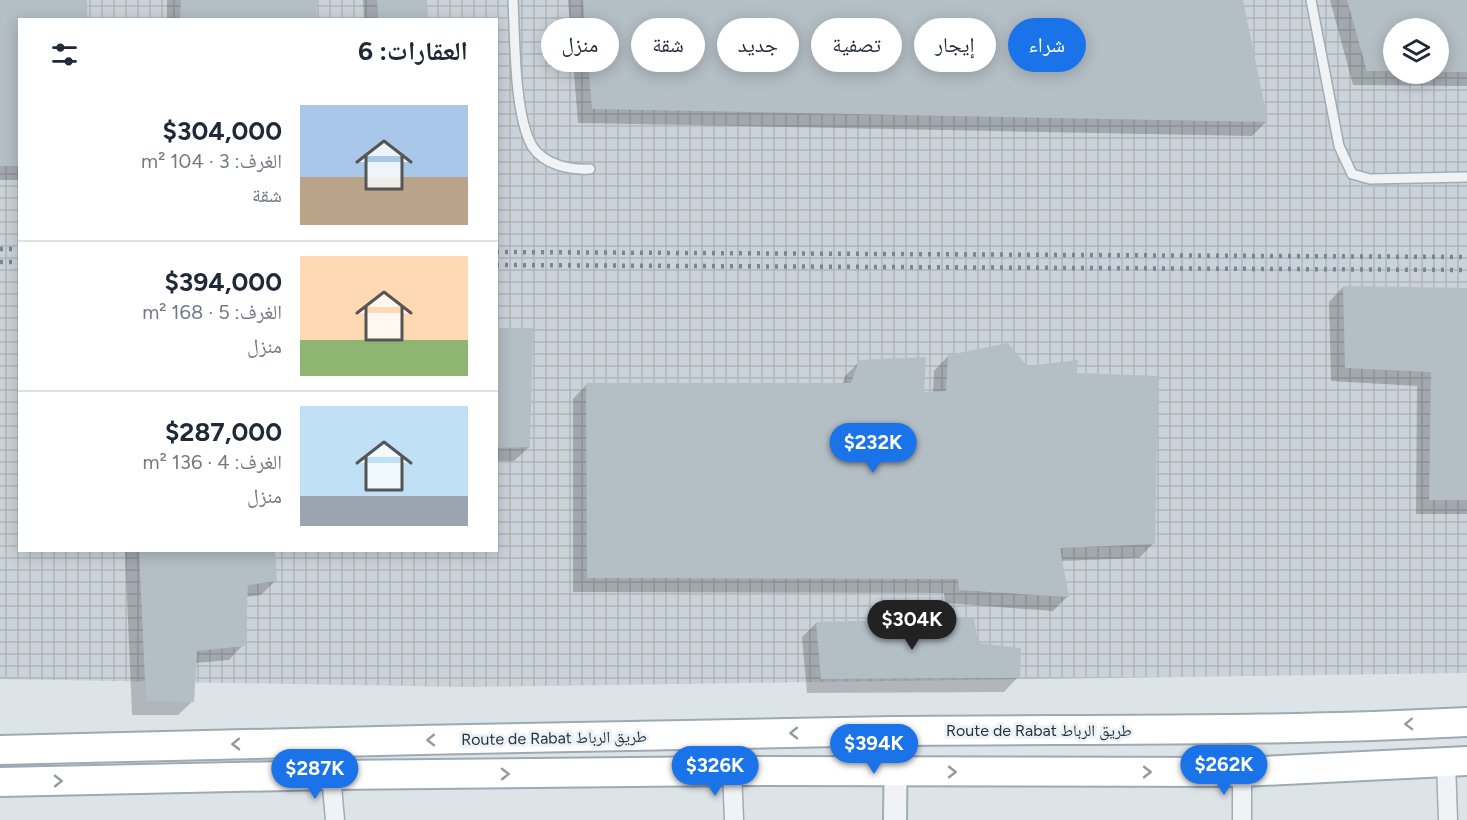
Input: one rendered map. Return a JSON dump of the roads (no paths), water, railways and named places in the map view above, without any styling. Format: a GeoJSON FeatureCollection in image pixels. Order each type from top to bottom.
{"type":"FeatureCollection","features":[{"type":"Feature","properties":{"kind":"main road","name":"Route de Rabat طريق الرباط"},"geometry":{"type":"LineString","coordinates":[[0,750],[896,731],[1245,729],[1467,722]]}},
{"type":"Feature","properties":{"kind":"main road"},"geometry":{"type":"LineString","coordinates":[[0,782],[331,775],[732,771],[1242,772],[1457,762]]}},
{"type":"Feature","properties":{"kind":"street"},"geometry":{"type":"LineString","coordinates":[[895,820],[896,731]]}},
{"type":"Feature","properties":{"kind":"street"},"geometry":{"type":"LineString","coordinates":[[1448,820],[1457,762]]}},
{"type":"Feature","properties":{"kind":"street"},"geometry":{"type":"LineString","coordinates":[[732,771],[734,820]]}},
{"type":"Feature","properties":{"kind":"street"},"geometry":{"type":"LineString","coordinates":[[1242,772],[1242,820]]}},
{"type":"Feature","properties":{"kind":"street"},"geometry":{"type":"LineString","coordinates":[[331,775],[335,820]]}},
{"type":"Feature","properties":{"kind":"lane"},"geometry":{"type":"LineString","coordinates":[[513,0],[520,111],[533,147],[562,167],[576,170],[590,169]]}},
{"type":"Feature","properties":{"kind":"lane"},"geometry":{"type":"LineString","coordinates":[[1311,0],[1339,146],[1352,174],[1370,179],[1467,177]]}},
{"type":"Feature","properties":{"kind":"railway"},"geometry":{"type":"LineString","coordinates":[[0,249],[18,249]]}},
{"type":"Feature","properties":{"kind":"railway"},"geometry":{"type":"LineString","coordinates":[[498,252],[1467,257]]}},
{"type":"Feature","properties":{"kind":"railway"},"geometry":{"type":"LineString","coordinates":[[0,262],[18,262]]}},
{"type":"Feature","properties":{"kind":"railway"},"geometry":{"type":"LineString","coordinates":[[498,265],[1467,270]]}}]}
